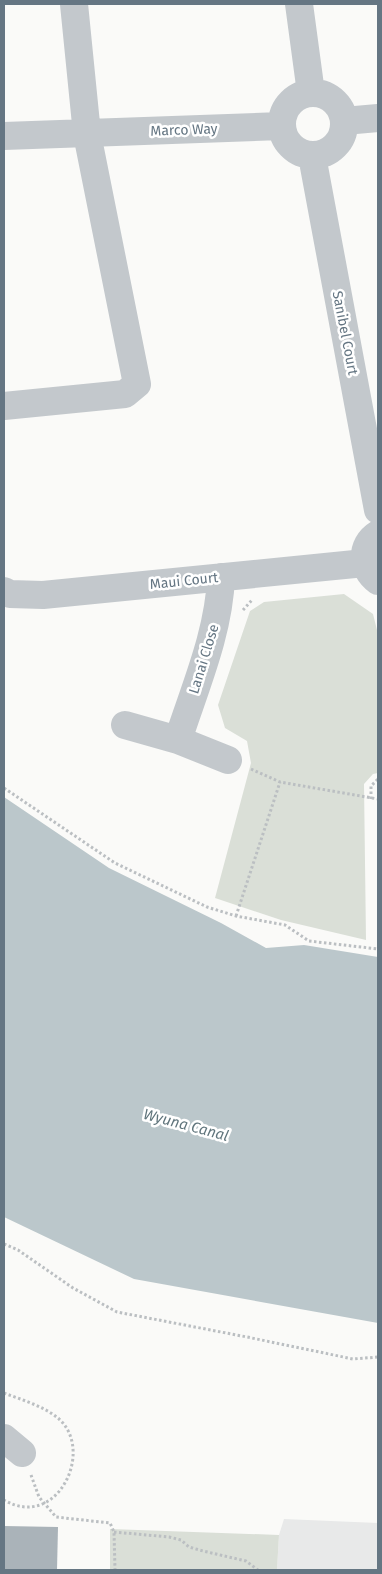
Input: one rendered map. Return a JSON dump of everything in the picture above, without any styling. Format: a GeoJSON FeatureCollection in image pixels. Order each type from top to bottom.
{"type":"FeatureCollection","features":[{"type":"Feature","properties":{"kind":"street"},"geometry":{"type":"LineString","coordinates":[[4,406],[125,394],[137,384],[87,134],[74,4]]}},
{"type":"Feature","properties":{"kind":"street"},"geometry":{"type":"LineString","coordinates":[[299,4],[311,93]]}},
{"type":"Feature","properties":{"kind":"street"},"geometry":{"type":"LineString","coordinates":[[311,93],[329,98],[336,104],[344,121],[343,132],[339,141],[332,149],[312,156],[302,154],[287,143],[281,126],[282,116],[286,107],[301,95],[311,93]]}},
{"type":"Feature","properties":{"kind":"street"},"geometry":{"type":"LineString","coordinates":[[344,121],[378,118]]}},
{"type":"Feature","properties":{"kind":"street","name":"Marco Way"},"geometry":{"type":"LineString","coordinates":[[4,136],[281,126]]}},
{"type":"Feature","properties":{"kind":"street","name":"Sanibel Court"},"geometry":{"type":"LineString","coordinates":[[312,156],[378,510]]}},
{"type":"Feature","properties":{"kind":"street"},"geometry":{"type":"LineString","coordinates":[[371,572],[366,548],[370,541],[378,534]]}},
{"type":"Feature","properties":{"kind":"street","name":"Maui Court"},"geometry":{"type":"LineString","coordinates":[[4,591],[10,594],[43,595],[221,577],[371,572]]}},
{"type":"Feature","properties":{"kind":"street","name":"Lanai Close"},"geometry":{"type":"LineString","coordinates":[[178,740],[215,626],[220,601],[221,577]]}},
{"type":"Feature","properties":{"kind":"street"},"geometry":{"type":"LineString","coordinates":[[125,725],[178,740],[228,760]]}},
{"type":"Feature","properties":{"kind":"path"},"geometry":{"type":"LineString","coordinates":[[240,619],[249,602],[256,598]]}},
{"type":"Feature","properties":{"kind":"path"},"geometry":{"type":"LineString","coordinates":[[228,760],[280,782],[378,799]]}},
{"type":"Feature","properties":{"kind":"path"},"geometry":{"type":"LineString","coordinates":[[371,799],[371,786],[378,779]]}},
{"type":"Feature","properties":{"kind":"path"},"geometry":{"type":"LineString","coordinates":[[236,916],[280,782]]}},
{"type":"Feature","properties":{"kind":"path"},"geometry":{"type":"LineString","coordinates":[[4,788],[114,863],[207,907],[236,916],[284,925],[309,941],[378,949]]}},
{"type":"Feature","properties":{"kind":"path"},"geometry":{"type":"LineString","coordinates":[[4,1244],[18,1250],[73,1288],[117,1312],[353,1359],[378,1357]]}},
{"type":"Feature","properties":{"kind":"path"},"geometry":{"type":"LineString","coordinates":[[4,1393],[52,1414],[64,1425],[73,1445],[72,1464],[60,1492],[45,1504],[32,1507],[12,1505],[4,1500]]}},
{"type":"Feature","properties":{"kind":"path"},"geometry":{"type":"LineString","coordinates":[[13,1446],[39,1497],[56,1517],[110,1523],[114,1532],[115,1570]]}},
{"type":"Feature","properties":{"kind":"path"},"geometry":{"type":"LineString","coordinates":[[114,1532],[169,1537],[181,1540],[190,1547],[246,1561],[258,1570]]}},
{"type":"Feature","properties":{"kind":"shaded area"},"geometry":{"type":"Polygon","coordinates":[[[344,594],[373,614],[378,634],[378,773],[373,774],[364,784],[366,940],[281,920],[215,898],[251,763],[247,741],[225,728],[218,705],[250,611],[264,602],[344,594]]]}},
{"type":"Feature","properties":{"kind":"shaded area"},"geometry":{"type":"Polygon","coordinates":[[[284,1519],[378,1523],[378,1570],[277,1570],[279,1535],[284,1519]]]}},
{"type":"Feature","properties":{"kind":"shaded area"},"geometry":{"type":"Polygon","coordinates":[[[110,1529],[279,1535],[277,1570],[110,1570],[110,1529]]]}},
{"type":"Feature","properties":{"kind":"water","name":"Wyuna Canal"},"geometry":{"type":"Polygon","coordinates":[[[4,797],[109,868],[221,923],[266,948],[304,945],[378,957],[378,1323],[134,1279],[4,1217],[4,797]]]}},
{"type":"Feature","properties":{"kind":"building"},"geometry":{"type":"Polygon","coordinates":[[[4,1526],[58,1527],[57,1570],[4,1570],[4,1526]]]}}]}
